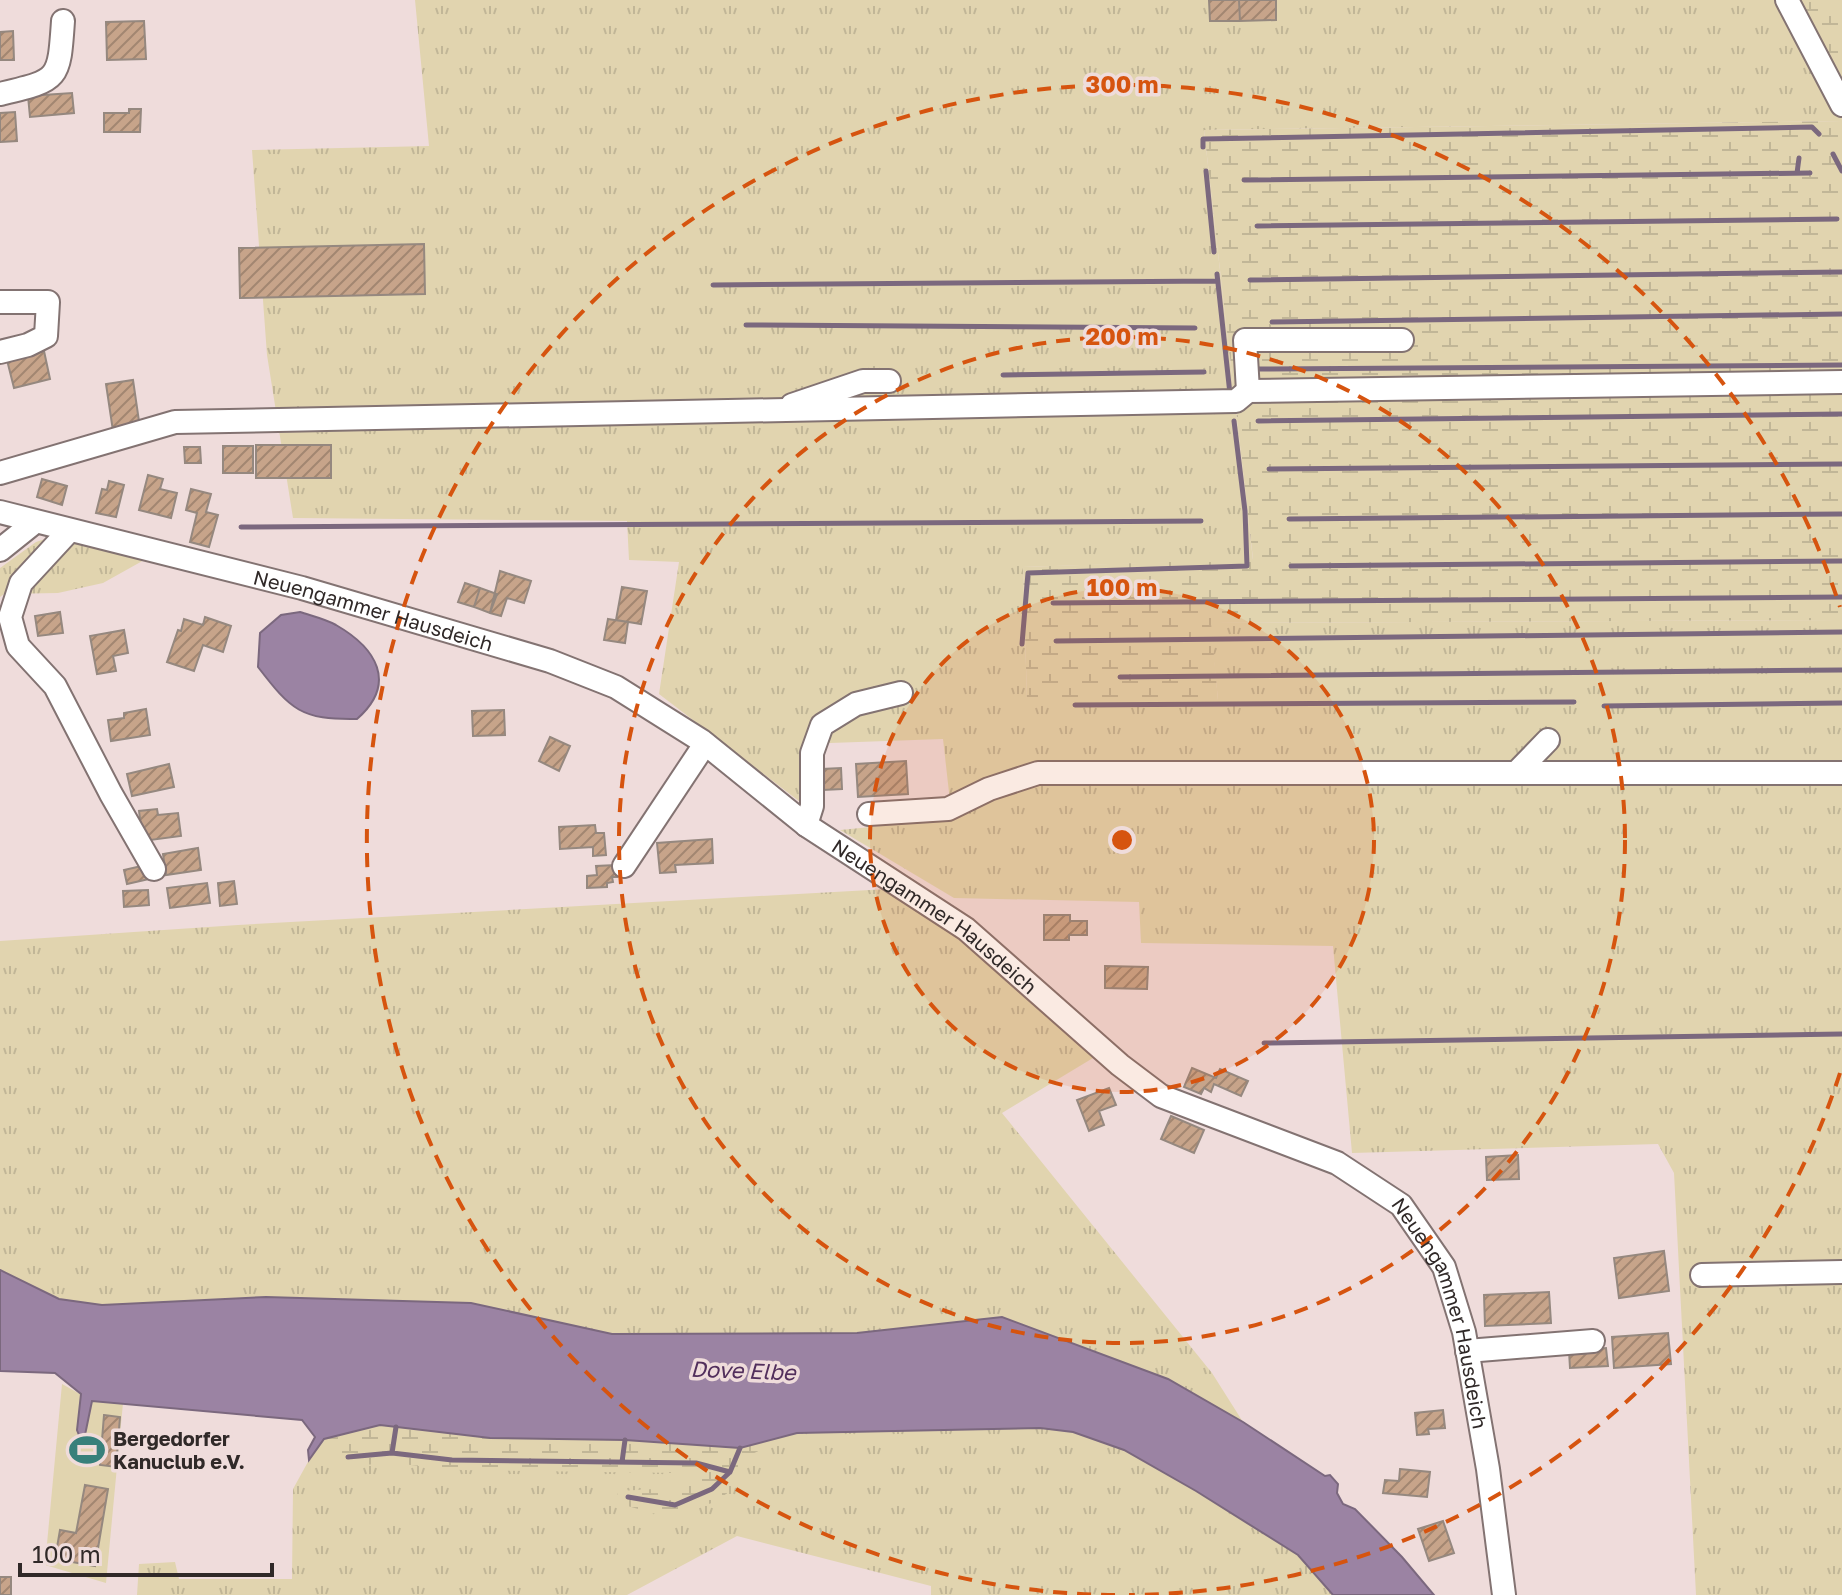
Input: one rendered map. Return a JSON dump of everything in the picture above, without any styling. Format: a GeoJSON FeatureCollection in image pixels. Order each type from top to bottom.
{"type":"FeatureCollection","features":[{"type":"Feature","properties":{"kind":"street"},"geometry":{"type":"LineString","coordinates":[[1787,0],[1842,105]]}},
{"type":"Feature","properties":{"kind":"street"},"geometry":{"type":"LineString","coordinates":[[0,94],[38,84],[56,72],[60,62],[63,21]]}},
{"type":"Feature","properties":{"kind":"street"},"geometry":{"type":"LineString","coordinates":[[0,302],[48,302],[46,336],[28,345],[0,352]]}},
{"type":"Feature","properties":{"kind":"street"},"geometry":{"type":"LineString","coordinates":[[1248,391],[1245,340],[1402,340]]}},
{"type":"Feature","properties":{"kind":"street"},"geometry":{"type":"LineString","coordinates":[[772,411],[863,381],[889,381]]}},
{"type":"Feature","properties":{"kind":"street"},"geometry":{"type":"LineString","coordinates":[[0,473],[175,422],[1236,401],[1248,391],[1842,382]]}},
{"type":"Feature","properties":{"kind":"street","name":"Neuengammer Hausdeich"},"geometry":{"type":"LineString","coordinates":[[0,512],[302,588],[550,661],[616,687],[705,744],[806,825],[966,929],[1120,1065],[1161,1096],[1337,1163],[1401,1205],[1444,1267],[1467,1351],[1488,1469],[1504,1595]]}},
{"type":"Feature","properties":{"kind":"street"},"geometry":{"type":"LineString","coordinates":[[0,550],[35,522]]}},
{"type":"Feature","properties":{"kind":"street"},"geometry":{"type":"LineString","coordinates":[[69,531],[21,583],[10,617],[18,646],[55,686],[154,869]]}},
{"type":"Feature","properties":{"kind":"street"},"geometry":{"type":"LineString","coordinates":[[806,825],[812,806],[812,753],[822,725],[856,704],[901,693]]}},
{"type":"Feature","properties":{"kind":"street"},"geometry":{"type":"LineString","coordinates":[[1516,773],[1548,740]]}},
{"type":"Feature","properties":{"kind":"street"},"geometry":{"type":"LineString","coordinates":[[624,866],[705,744]]}},
{"type":"Feature","properties":{"kind":"street"},"geometry":{"type":"LineString","coordinates":[[869,814],[948,809],[989,789],[1038,773],[1842,773]]}},
{"type":"Feature","properties":{"kind":"street"},"geometry":{"type":"LineString","coordinates":[[1702,1275],[1842,1272]]}},
{"type":"Feature","properties":{"kind":"street"},"geometry":{"type":"LineString","coordinates":[[1467,1351],[1593,1341]]}},
{"type":"Feature","properties":{"kind":"green space"},"geometry":{"type":"Polygon","coordinates":[[[415,0],[1781,0],[1842,121],[1204,130],[1253,560],[1023,567],[1027,699],[1218,700],[1210,623],[1842,620],[1842,1595],[1696,1595],[1674,1173],[1658,1144],[1352,1153],[1333,946],[1141,943],[1139,902],[954,898],[840,830],[952,819],[943,739],[802,744],[804,805],[659,694],[679,562],[629,560],[627,521],[293,518],[267,355],[252,150],[429,146],[415,0]]]}},
{"type":"Feature","properties":{"kind":"green space"},"geometry":{"type":"Polygon","coordinates":[[[1781,0],[1842,0],[1842,117],[1781,0]]]}},
{"type":"Feature","properties":{"kind":"green space"},"geometry":{"type":"Polygon","coordinates":[[[1842,121],[1842,620],[1211,623],[1218,700],[1027,700],[1023,567],[1253,559],[1204,130],[1842,121]]]}},
{"type":"Feature","properties":{"kind":"green space"},"geometry":{"type":"Polygon","coordinates":[[[54,536],[146,559],[103,583],[58,593],[4,594],[0,597],[0,568],[36,542],[54,536]]]}},
{"type":"Feature","properties":{"kind":"green space"},"geometry":{"type":"Polygon","coordinates":[[[888,889],[959,939],[1098,1055],[1002,1113],[1212,1373],[1243,1422],[1168,1379],[1002,1317],[857,1333],[612,1334],[471,1303],[266,1297],[102,1305],[59,1299],[0,1270],[0,941],[888,889]]]}},
{"type":"Feature","properties":{"kind":"green space","name":"Bergedorfer Kanuclub e.V."},"geometry":{"type":"Polygon","coordinates":[[[62,1384],[91,1400],[123,1403],[106,1583],[45,1565],[62,1384]]]}},
{"type":"Feature","properties":{"kind":"green space"},"geometry":{"type":"Polygon","coordinates":[[[380,1425],[490,1438],[625,1440],[740,1448],[797,1433],[1040,1428],[1073,1432],[1124,1450],[1196,1491],[1298,1555],[1333,1595],[931,1595],[931,1586],[737,1536],[627,1595],[137,1595],[139,1564],[175,1562],[179,1579],[292,1579],[293,1489],[309,1460],[324,1439],[380,1425]]]}},
{"type":"Feature","properties":{"kind":"green space"},"geometry":{"type":"Polygon","coordinates":[[[380,1425],[490,1438],[625,1440],[740,1448],[797,1433],[750,1455],[741,1478],[720,1500],[670,1518],[617,1503],[618,1491],[674,1488],[683,1473],[461,1470],[401,1464],[337,1465],[324,1439],[380,1425]]]}},
{"type":"Feature","properties":{"kind":"water"},"geometry":{"type":"Polygon","coordinates":[[[300,612],[336,625],[362,644],[371,655],[377,667],[377,692],[370,706],[357,719],[323,717],[299,710],[289,703],[258,667],[260,633],[281,615],[300,612]]]}},
{"type":"Feature","properties":{"kind":"water","name":"Dove Elbe"},"geometry":{"type":"Polygon","coordinates":[[[0,1270],[59,1299],[102,1305],[266,1297],[471,1303],[612,1334],[857,1333],[1002,1317],[1168,1379],[1243,1422],[1325,1476],[1330,1475],[1338,1484],[1337,1493],[1343,1504],[1355,1509],[1434,1595],[1333,1595],[1298,1555],[1196,1491],[1124,1450],[1073,1432],[1040,1428],[797,1433],[740,1448],[625,1440],[490,1438],[380,1425],[324,1439],[309,1460],[308,1450],[315,1437],[302,1420],[92,1401],[85,1435],[79,1435],[81,1394],[55,1373],[0,1371],[0,1270]]]}},
{"type":"Feature","properties":{"kind":"building"},"geometry":{"type":"Polygon","coordinates":[[[1209,0],[1239,0],[1240,21],[1210,21],[1209,0]]]}},
{"type":"Feature","properties":{"kind":"building"},"geometry":{"type":"Polygon","coordinates":[[[1239,0],[1276,0],[1276,20],[1240,21],[1239,0]]]}},
{"type":"Feature","properties":{"kind":"building"},"geometry":{"type":"Polygon","coordinates":[[[144,21],[146,59],[107,60],[106,22],[144,21]]]}},
{"type":"Feature","properties":{"kind":"building"},"geometry":{"type":"Polygon","coordinates":[[[13,31],[14,60],[0,60],[0,32],[13,31]]]}},
{"type":"Feature","properties":{"kind":"building"},"geometry":{"type":"Polygon","coordinates":[[[72,93],[74,113],[30,117],[28,96],[72,93]]]}},
{"type":"Feature","properties":{"kind":"building"},"geometry":{"type":"Polygon","coordinates":[[[129,109],[141,109],[140,132],[104,132],[104,113],[129,113],[129,109]]]}},
{"type":"Feature","properties":{"kind":"building"},"geometry":{"type":"Polygon","coordinates":[[[15,112],[17,141],[0,142],[0,113],[15,112]]]}},
{"type":"Feature","properties":{"kind":"building"},"geometry":{"type":"Polygon","coordinates":[[[424,244],[425,294],[240,298],[239,248],[424,244]]]}},
{"type":"Feature","properties":{"kind":"building"},"geometry":{"type":"Polygon","coordinates":[[[44,351],[50,379],[14,388],[7,360],[44,351]]]}},
{"type":"Feature","properties":{"kind":"building"},"geometry":{"type":"Polygon","coordinates":[[[133,380],[140,428],[113,431],[106,384],[133,380]]]}},
{"type":"Feature","properties":{"kind":"building"},"geometry":{"type":"Polygon","coordinates":[[[256,445],[331,445],[331,478],[256,478],[256,445]]]}},
{"type":"Feature","properties":{"kind":"building"},"geometry":{"type":"Polygon","coordinates":[[[223,446],[253,446],[253,473],[223,473],[223,446]]]}},
{"type":"Feature","properties":{"kind":"building"},"geometry":{"type":"Polygon","coordinates":[[[184,447],[200,447],[201,463],[185,463],[184,447]]]}},
{"type":"Feature","properties":{"kind":"building"},"geometry":{"type":"Polygon","coordinates":[[[148,475],[163,479],[160,489],[177,493],[171,518],[139,510],[148,475]]]}},
{"type":"Feature","properties":{"kind":"building"},"geometry":{"type":"Polygon","coordinates":[[[42,479],[67,486],[62,505],[37,497],[42,479]]]}},
{"type":"Feature","properties":{"kind":"building"},"geometry":{"type":"Polygon","coordinates":[[[109,481],[124,485],[116,517],[96,513],[102,489],[107,490],[109,481]]]}},
{"type":"Feature","properties":{"kind":"building"},"geometry":{"type":"Polygon","coordinates":[[[191,489],[211,494],[206,512],[218,515],[209,547],[190,542],[197,513],[186,510],[191,489]]]}},
{"type":"Feature","properties":{"kind":"building"},"geometry":{"type":"Polygon","coordinates":[[[500,571],[531,581],[524,603],[507,598],[501,616],[490,613],[500,571]]]}},
{"type":"Feature","properties":{"kind":"building"},"geometry":{"type":"Polygon","coordinates":[[[465,583],[480,588],[474,607],[458,602],[465,583]]]}},
{"type":"Feature","properties":{"kind":"building"},"geometry":{"type":"Polygon","coordinates":[[[622,587],[647,591],[641,624],[616,620],[622,587]]]}},
{"type":"Feature","properties":{"kind":"building"},"geometry":{"type":"Polygon","coordinates":[[[480,588],[497,594],[490,613],[474,607],[480,588]]]}},
{"type":"Feature","properties":{"kind":"building"},"geometry":{"type":"Polygon","coordinates":[[[60,612],[63,633],[38,636],[35,616],[60,612]]]}},
{"type":"Feature","properties":{"kind":"building"},"geometry":{"type":"Polygon","coordinates":[[[205,617],[231,626],[223,652],[203,645],[194,671],[167,662],[184,619],[203,625],[205,617]]]}},
{"type":"Feature","properties":{"kind":"building"},"geometry":{"type":"Polygon","coordinates":[[[608,619],[628,622],[625,643],[604,640],[608,619]]]}},
{"type":"Feature","properties":{"kind":"building"},"geometry":{"type":"Polygon","coordinates":[[[124,630],[128,653],[113,656],[116,671],[97,674],[90,636],[124,630]]]}},
{"type":"Feature","properties":{"kind":"building"},"geometry":{"type":"Polygon","coordinates":[[[146,709],[150,735],[111,741],[108,720],[124,718],[124,713],[146,709]]]}},
{"type":"Feature","properties":{"kind":"building"},"geometry":{"type":"Polygon","coordinates":[[[504,710],[505,735],[473,736],[472,711],[504,710]]]}},
{"type":"Feature","properties":{"kind":"building"},"geometry":{"type":"Polygon","coordinates":[[[550,737],[570,746],[559,771],[539,761],[550,737]]]}},
{"type":"Feature","properties":{"kind":"building"},"geometry":{"type":"Polygon","coordinates":[[[906,761],[908,794],[858,797],[856,764],[906,761]]]}},
{"type":"Feature","properties":{"kind":"building"},"geometry":{"type":"Polygon","coordinates":[[[169,764],[174,787],[132,796],[127,774],[169,764]]]}},
{"type":"Feature","properties":{"kind":"building"},"geometry":{"type":"Polygon","coordinates":[[[841,768],[842,789],[823,790],[822,769],[841,768]]]}},
{"type":"Feature","properties":{"kind":"building"},"geometry":{"type":"Polygon","coordinates":[[[157,809],[158,815],[178,813],[181,836],[143,841],[139,811],[157,809]]]}},
{"type":"Feature","properties":{"kind":"building"},"geometry":{"type":"Polygon","coordinates":[[[595,825],[596,833],[604,833],[606,855],[593,856],[593,847],[560,849],[559,827],[595,825]]]}},
{"type":"Feature","properties":{"kind":"building"},"geometry":{"type":"Polygon","coordinates":[[[712,839],[713,863],[675,865],[676,872],[660,873],[657,843],[712,839]]]}},
{"type":"Feature","properties":{"kind":"building"},"geometry":{"type":"Polygon","coordinates":[[[198,848],[201,870],[166,875],[163,854],[198,848]]]}},
{"type":"Feature","properties":{"kind":"building"},"geometry":{"type":"Polygon","coordinates":[[[146,865],[149,879],[127,884],[124,870],[146,865]]]}},
{"type":"Feature","properties":{"kind":"building"},"geometry":{"type":"Polygon","coordinates":[[[616,865],[617,877],[612,877],[613,882],[607,883],[607,887],[587,888],[587,876],[597,875],[596,866],[616,865]]]}},
{"type":"Feature","properties":{"kind":"building"},"geometry":{"type":"Polygon","coordinates":[[[234,881],[237,904],[220,906],[218,883],[234,881]]]}},
{"type":"Feature","properties":{"kind":"building"},"geometry":{"type":"Polygon","coordinates":[[[207,883],[210,903],[170,908],[167,888],[207,883]]]}},
{"type":"Feature","properties":{"kind":"building"},"geometry":{"type":"Polygon","coordinates":[[[148,890],[149,905],[124,907],[123,891],[148,890]]]}},
{"type":"Feature","properties":{"kind":"building"},"geometry":{"type":"Polygon","coordinates":[[[1044,915],[1070,915],[1070,921],[1087,921],[1087,935],[1069,935],[1069,940],[1044,940],[1044,915]]]}},
{"type":"Feature","properties":{"kind":"building"},"geometry":{"type":"Polygon","coordinates":[[[1105,966],[1148,967],[1147,989],[1105,988],[1105,966]]]}},
{"type":"Feature","properties":{"kind":"building"},"geometry":{"type":"Polygon","coordinates":[[[1192,1068],[1216,1078],[1220,1069],[1248,1081],[1241,1096],[1214,1084],[1211,1092],[1204,1088],[1201,1094],[1184,1087],[1192,1068]]]}},
{"type":"Feature","properties":{"kind":"building"},"geometry":{"type":"Polygon","coordinates":[[[1109,1088],[1116,1105],[1099,1111],[1104,1125],[1089,1131],[1077,1100],[1109,1088]]]}},
{"type":"Feature","properties":{"kind":"building"},"geometry":{"type":"Polygon","coordinates":[[[1171,1116],[1204,1130],[1194,1153],[1161,1139],[1171,1116]]]}},
{"type":"Feature","properties":{"kind":"building"},"geometry":{"type":"Polygon","coordinates":[[[1518,1155],[1519,1179],[1487,1180],[1486,1157],[1518,1155]]]}},
{"type":"Feature","properties":{"kind":"building"},"geometry":{"type":"Polygon","coordinates":[[[1664,1251],[1669,1291],[1619,1298],[1614,1258],[1664,1251]]]}},
{"type":"Feature","properties":{"kind":"building"},"geometry":{"type":"Polygon","coordinates":[[[1549,1292],[1551,1323],[1485,1326],[1484,1295],[1549,1292]]]}},
{"type":"Feature","properties":{"kind":"building"},"geometry":{"type":"Polygon","coordinates":[[[1668,1333],[1671,1364],[1614,1368],[1612,1337],[1668,1333]]]}},
{"type":"Feature","properties":{"kind":"building"},"geometry":{"type":"Polygon","coordinates":[[[1606,1348],[1608,1366],[1570,1368],[1569,1351],[1606,1348]]]}},
{"type":"Feature","properties":{"kind":"building"},"geometry":{"type":"Polygon","coordinates":[[[1443,1410],[1445,1428],[1428,1429],[1429,1434],[1417,1435],[1415,1413],[1443,1410]]]}},
{"type":"Feature","properties":{"kind":"building"},"geometry":{"type":"Polygon","coordinates":[[[104,1415],[120,1417],[116,1467],[100,1465],[104,1415]]]}},
{"type":"Feature","properties":{"kind":"building"},"geometry":{"type":"Polygon","coordinates":[[[1400,1469],[1430,1472],[1427,1497],[1383,1493],[1385,1480],[1399,1481],[1400,1469]]]}},
{"type":"Feature","properties":{"kind":"building"},"geometry":{"type":"Polygon","coordinates":[[[85,1485],[108,1489],[95,1566],[55,1559],[60,1530],[76,1533],[85,1485]]]}},
{"type":"Feature","properties":{"kind":"building"},"geometry":{"type":"Polygon","coordinates":[[[1443,1521],[1454,1553],[1429,1561],[1418,1529],[1443,1521]]]}},
{"type":"Feature","properties":{"kind":"building"},"geometry":{"type":"Polygon","coordinates":[[[0,1577],[11,1577],[11,1595],[0,1595],[0,1577]]]}},
{"type":"Feature","properties":{"kind":"waterway"},"geometry":{"type":"LineString","coordinates":[[1203,147],[1203,139],[1812,127],[1819,134]]}},
{"type":"Feature","properties":{"kind":"waterway"},"geometry":{"type":"LineString","coordinates":[[1833,154],[1842,171]]}},
{"type":"Feature","properties":{"kind":"waterway"},"geometry":{"type":"LineString","coordinates":[[1797,173],[1799,158]]}},
{"type":"Feature","properties":{"kind":"waterway"},"geometry":{"type":"LineString","coordinates":[[1206,171],[1214,252]]}},
{"type":"Feature","properties":{"kind":"waterway"},"geometry":{"type":"LineString","coordinates":[[1244,180],[1810,173]]}},
{"type":"Feature","properties":{"kind":"waterway"},"geometry":{"type":"LineString","coordinates":[[1257,226],[1837,219]]}},
{"type":"Feature","properties":{"kind":"waterway"},"geometry":{"type":"LineString","coordinates":[[1250,280],[1842,272]]}},
{"type":"Feature","properties":{"kind":"waterway"},"geometry":{"type":"LineString","coordinates":[[1217,274],[1230,394]]}},
{"type":"Feature","properties":{"kind":"waterway"},"geometry":{"type":"LineString","coordinates":[[713,285],[1217,281]]}},
{"type":"Feature","properties":{"kind":"waterway"},"geometry":{"type":"LineString","coordinates":[[1272,322],[1842,314]]}},
{"type":"Feature","properties":{"kind":"waterway"},"geometry":{"type":"LineString","coordinates":[[746,325],[1195,328]]}},
{"type":"Feature","properties":{"kind":"waterway"},"geometry":{"type":"LineString","coordinates":[[1255,369],[1842,365]]}},
{"type":"Feature","properties":{"kind":"waterway"},"geometry":{"type":"LineString","coordinates":[[1003,375],[1204,372]]}},
{"type":"Feature","properties":{"kind":"waterway"},"geometry":{"type":"LineString","coordinates":[[1258,421],[1842,414]]}},
{"type":"Feature","properties":{"kind":"waterway"},"geometry":{"type":"LineString","coordinates":[[1022,644],[1028,573],[1247,566],[1245,511],[1234,421]]}},
{"type":"Feature","properties":{"kind":"waterway"},"geometry":{"type":"LineString","coordinates":[[1269,469],[1842,464]]}},
{"type":"Feature","properties":{"kind":"waterway"},"geometry":{"type":"LineString","coordinates":[[1289,519],[1842,514]]}},
{"type":"Feature","properties":{"kind":"waterway"},"geometry":{"type":"LineString","coordinates":[[241,527],[1201,521]]}},
{"type":"Feature","properties":{"kind":"waterway"},"geometry":{"type":"LineString","coordinates":[[1291,566],[1842,561]]}},
{"type":"Feature","properties":{"kind":"waterway"},"geometry":{"type":"LineString","coordinates":[[1053,603],[1842,597]]}},
{"type":"Feature","properties":{"kind":"waterway"},"geometry":{"type":"LineString","coordinates":[[1056,641],[1842,632]]}},
{"type":"Feature","properties":{"kind":"waterway"},"geometry":{"type":"LineString","coordinates":[[1120,677],[1842,670]]}},
{"type":"Feature","properties":{"kind":"waterway"},"geometry":{"type":"LineString","coordinates":[[1075,705],[1574,702]]}},
{"type":"Feature","properties":{"kind":"waterway"},"geometry":{"type":"LineString","coordinates":[[1604,706],[1842,703]]}},
{"type":"Feature","properties":{"kind":"waterway"},"geometry":{"type":"LineString","coordinates":[[1264,1043],[1842,1034]]}},
{"type":"Feature","properties":{"kind":"waterway"},"geometry":{"type":"LineString","coordinates":[[392,1453],[396,1427]]}},
{"type":"Feature","properties":{"kind":"waterway"},"geometry":{"type":"LineString","coordinates":[[622,1462],[625,1440]]}},
{"type":"Feature","properties":{"kind":"waterway"},"geometry":{"type":"LineString","coordinates":[[628,1497],[675,1505],[712,1489],[730,1472],[740,1448]]}},
{"type":"Feature","properties":{"kind":"waterway"},"geometry":{"type":"LineString","coordinates":[[348,1457],[392,1453],[452,1460],[696,1463],[730,1472]]}},
{"type":"Feature","properties":{"kind":"place","name":"Bergedorfer Kanuclub e.V."},"geometry":{"type":"Point","coordinates":[87,1450]}}]}
